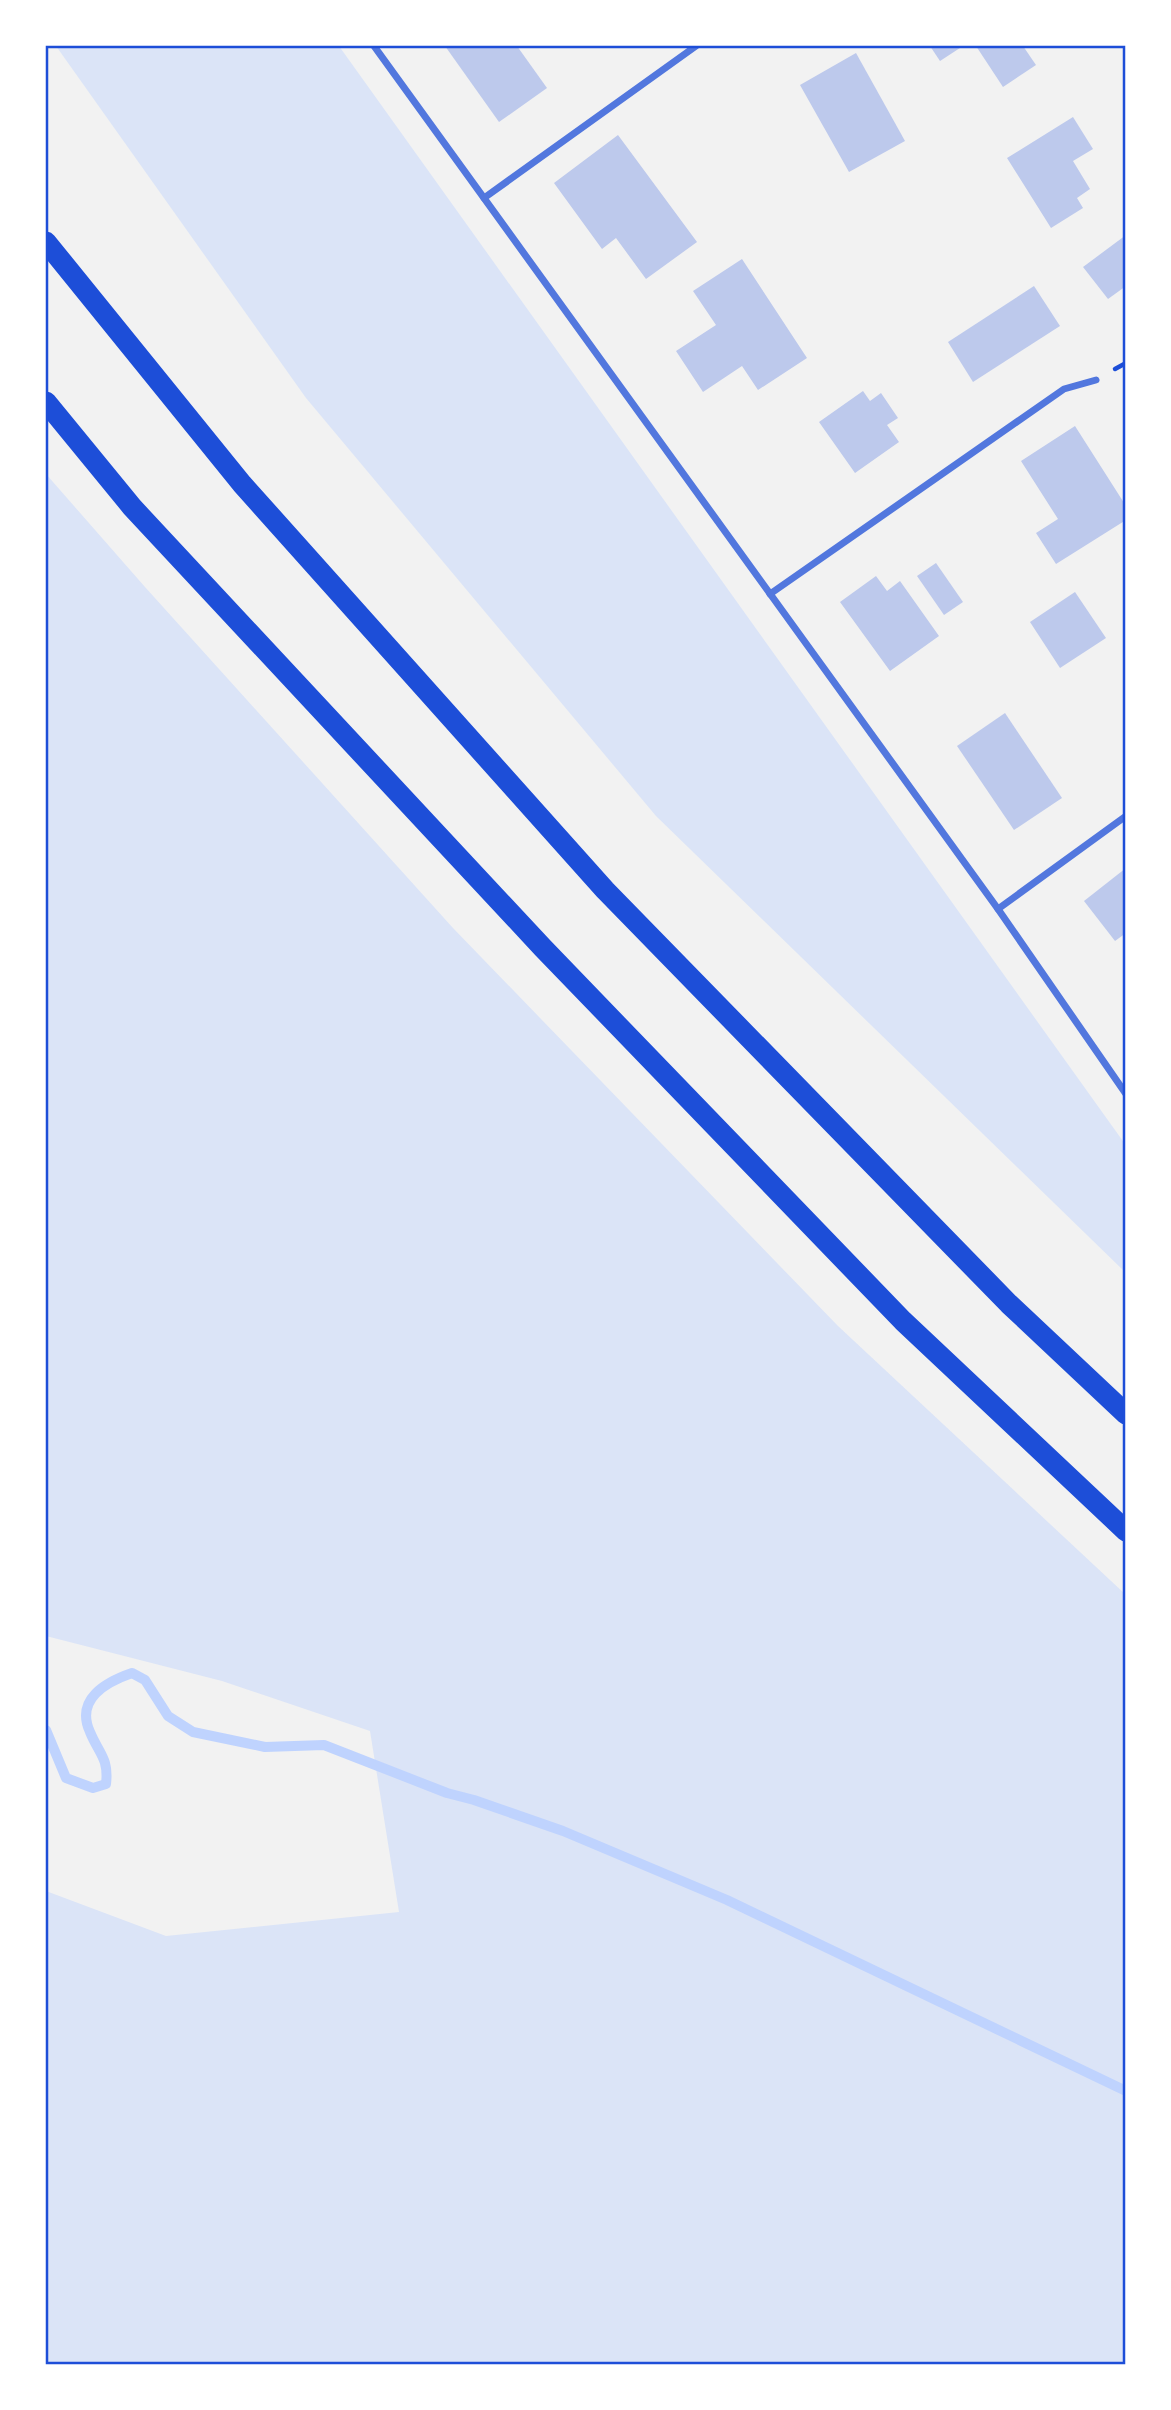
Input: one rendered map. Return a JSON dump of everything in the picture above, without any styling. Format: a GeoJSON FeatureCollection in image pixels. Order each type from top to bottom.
{"type":"FeatureCollection","features":[{"type":"Feature","properties":{"kind":"highway"},"geometry":{"type":"LineString","coordinates":[[46,242],[242,484],[605,890],[1009,1304],[1125,1414]]}},
{"type":"Feature","properties":{"kind":"highway"},"geometry":{"type":"LineString","coordinates":[[46,402],[132,507],[543,948],[903,1321],[1125,1531]]}},
{"type":"Feature","properties":{"kind":"street"},"geometry":{"type":"LineString","coordinates":[[374,46],[998,909],[1125,1094]]}},
{"type":"Feature","properties":{"kind":"street"},"geometry":{"type":"LineString","coordinates":[[484,198],[696,46]]}},
{"type":"Feature","properties":{"kind":"street"},"geometry":{"type":"LineString","coordinates":[[770,594],[1063,389],[1096,380]]}},
{"type":"Feature","properties":{"kind":"street"},"geometry":{"type":"LineString","coordinates":[[998,909],[1125,816]]}},
{"type":"Feature","properties":{"kind":"shaded area"},"geometry":{"type":"Polygon","coordinates":[[[56,46],[339,46],[1125,1144],[1125,1272],[656,816],[306,398],[56,46]]]}},
{"type":"Feature","properties":{"kind":"shaded area"},"geometry":{"type":"Polygon","coordinates":[[[46,474],[453,928],[838,1326],[1125,1594],[1125,2364],[46,2364],[46,1891],[166,1936],[399,1912],[370,1731],[222,1681],[46,1636],[46,474]]]}},
{"type":"Feature","properties":{"kind":"building"},"geometry":{"type":"Polygon","coordinates":[[[445,46],[517,46],[547,88],[499,122],[445,46]]]}},
{"type":"Feature","properties":{"kind":"building"},"geometry":{"type":"Polygon","coordinates":[[[930,46],[963,46],[940,61],[930,46]]]}},
{"type":"Feature","properties":{"kind":"building"},"geometry":{"type":"Polygon","coordinates":[[[976,46],[1023,46],[1036,65],[1003,87],[976,46]]]}},
{"type":"Feature","properties":{"kind":"building"},"geometry":{"type":"Polygon","coordinates":[[[856,53],[905,141],[849,172],[800,85],[856,53]]]}},
{"type":"Feature","properties":{"kind":"building"},"geometry":{"type":"Polygon","coordinates":[[[1073,117],[1093,149],[1073,161],[1090,189],[1077,198],[1083,208],[1051,228],[1007,158],[1073,117]]]}},
{"type":"Feature","properties":{"kind":"building"},"geometry":{"type":"Polygon","coordinates":[[[618,135],[697,242],[646,279],[616,238],[602,249],[554,183],[618,135]]]}},
{"type":"Feature","properties":{"kind":"building"},"geometry":{"type":"Polygon","coordinates":[[[1126,235],[1126,286],[1108,299],[1083,267],[1126,235]]]}},
{"type":"Feature","properties":{"kind":"building"},"geometry":{"type":"Polygon","coordinates":[[[742,259],[807,358],[758,390],[742,366],[703,392],[676,351],[716,325],[693,291],[742,259]]]}},
{"type":"Feature","properties":{"kind":"building"},"geometry":{"type":"Polygon","coordinates":[[[1034,286],[1060,326],[973,382],[948,342],[1034,286]]]}},
{"type":"Feature","properties":{"kind":"building"},"geometry":{"type":"Polygon","coordinates":[[[863,391],[870,401],[881,393],[898,418],[887,425],[899,442],[855,473],[819,422],[863,391]]]}},
{"type":"Feature","properties":{"kind":"building"},"geometry":{"type":"Polygon","coordinates":[[[1075,426],[1126,506],[1126,520],[1056,564],[1036,533],[1058,519],[1021,461],[1075,426]]]}},
{"type":"Feature","properties":{"kind":"building"},"geometry":{"type":"Polygon","coordinates":[[[936,563],[963,602],[944,615],[917,576],[936,563]]]}},
{"type":"Feature","properties":{"kind":"building"},"geometry":{"type":"Polygon","coordinates":[[[876,576],[887,591],[900,581],[939,636],[890,671],[840,602],[876,576]]]}},
{"type":"Feature","properties":{"kind":"building"},"geometry":{"type":"Polygon","coordinates":[[[1075,592],[1106,638],[1060,668],[1030,622],[1075,592]]]}},
{"type":"Feature","properties":{"kind":"building"},"geometry":{"type":"Polygon","coordinates":[[[1005,713],[1062,798],[1014,830],[957,746],[1005,713]]]}},
{"type":"Feature","properties":{"kind":"building"},"geometry":{"type":"Polygon","coordinates":[[[1126,868],[1126,933],[1115,941],[1084,901],[1126,868]]]}},
{"type":"Feature","properties":{"kind":"waterway"},"geometry":{"type":"LineString","coordinates":[[46,1730],[66,1778],[93,1788],[106,1784],[105,1762],[90,1732],[86,1720],[87,1710],[90,1701],[103,1687],[132,1673],[145,1680],[168,1716],[193,1732],[265,1747],[324,1745],[447,1793],[563,1831],[727,1900],[1126,2091]]}}]}
